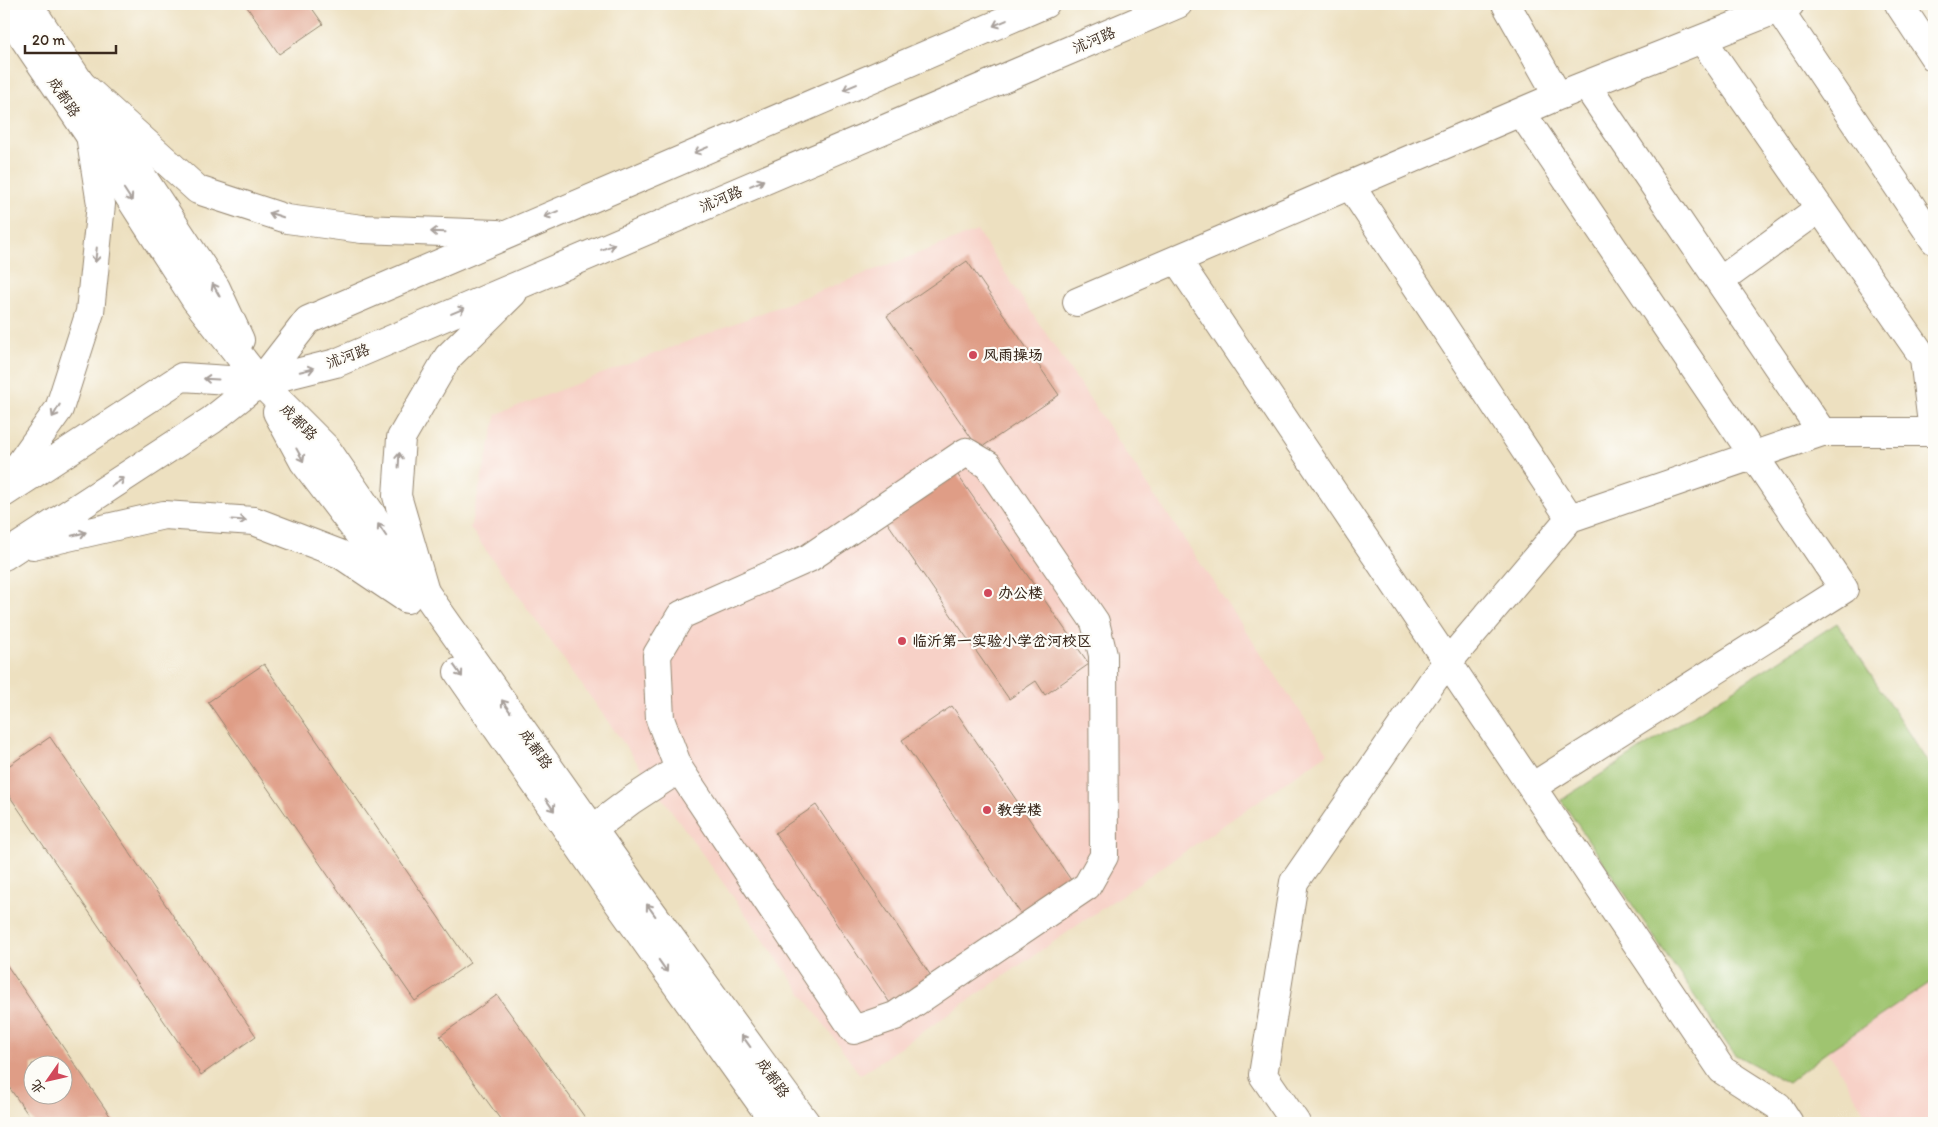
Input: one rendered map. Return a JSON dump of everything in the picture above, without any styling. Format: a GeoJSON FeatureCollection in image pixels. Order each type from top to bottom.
{"type":"FeatureCollection","features":[{"type":"Feature","properties":{"kind":"street","name":"成都路"},"geometry":{"type":"LineString","coordinates":[[28,4],[216,288],[260,382]]}},
{"type":"Feature","properties":{"kind":"street","name":"沭河路"},"geometry":{"type":"LineString","coordinates":[[9,553],[212,420],[260,382],[308,320],[504,234],[1044,4]]}},
{"type":"Feature","properties":{"kind":"street","name":"沭河路"},"geometry":{"type":"LineString","coordinates":[[4,493],[182,377],[260,382],[336,363],[1178,4]]}},
{"type":"Feature","properties":{"kind":"street"},"geometry":{"type":"LineString","coordinates":[[1506,4],[1558,96]]}},
{"type":"Feature","properties":{"kind":"street"},"geometry":{"type":"LineString","coordinates":[[1899,4],[1934,57]]}},
{"type":"Feature","properties":{"kind":"street"},"geometry":{"type":"LineString","coordinates":[[1077,302],[1558,96],[1784,6],[1934,240]]}},
{"type":"Feature","properties":{"kind":"street","name":"成都路"},"geometry":{"type":"LineString","coordinates":[[4,9],[90,136],[195,299],[260,382],[326,448],[416,595],[613,896],[775,1123]]}},
{"type":"Feature","properties":{"kind":"street"},"geometry":{"type":"LineString","coordinates":[[1296,1123],[1263,1075],[1294,882],[1448,662],[1570,518],[1822,432],[1934,432],[1924,358],[1702,39]]}},
{"type":"Feature","properties":{"kind":"street"},"geometry":{"type":"LineString","coordinates":[[1586,85],[1822,432]]}},
{"type":"Feature","properties":{"kind":"street"},"geometry":{"type":"LineString","coordinates":[[4,486],[59,409],[90,312],[101,204],[82,86]]}},
{"type":"Feature","properties":{"kind":"street"},"geometry":{"type":"LineString","coordinates":[[82,86],[198,190],[287,219],[362,229],[504,234]]}},
{"type":"Feature","properties":{"kind":"street"},"geometry":{"type":"LineString","coordinates":[[1521,112],[1844,590],[1532,787]]}},
{"type":"Feature","properties":{"kind":"street"},"geometry":{"type":"LineString","coordinates":[[1350,185],[1570,518]]}},
{"type":"Feature","properties":{"kind":"street"},"geometry":{"type":"LineString","coordinates":[[1720,281],[1820,208]]}},
{"type":"Feature","properties":{"kind":"street"},"geometry":{"type":"LineString","coordinates":[[1177,260],[1722,1070],[1778,1106],[1789,1123]]}},
{"type":"Feature","properties":{"kind":"street"},"geometry":{"type":"LineString","coordinates":[[416,595],[397,496],[400,438],[448,357],[524,283]]}},
{"type":"Feature","properties":{"kind":"street"},"geometry":{"type":"LineString","coordinates":[[966,452],[988,465],[1095,622],[1103,655],[1104,856],[1087,886],[895,1016],[854,1030],[679,769],[660,718],[658,655],[681,615],[809,558],[966,452]]}},
{"type":"Feature","properties":{"kind":"street"},"geometry":{"type":"LineString","coordinates":[[9,553],[164,515],[254,521],[340,554],[416,595]]}},
{"type":"Feature","properties":{"kind":"street","name":"成都路"},"geometry":{"type":"LineString","coordinates":[[416,595],[593,829],[806,1123]]}},
{"type":"Feature","properties":{"kind":"street"},"geometry":{"type":"LineString","coordinates":[[593,829],[630,801],[679,769]]}},
{"type":"Feature","properties":{"kind":"shaded area","name":"临沂第一实验小学岔河校区"},"geometry":{"type":"Polygon","coordinates":[[[977,231],[1328,753],[860,1075],[470,528],[497,414],[977,231]]]}},
{"type":"Feature","properties":{"kind":"shaded area"},"geometry":{"type":"Polygon","coordinates":[[[1934,980],[1934,1123],[1871,1123],[1828,1051],[1934,980]]]}},
{"type":"Feature","properties":{"kind":"green space"},"geometry":{"type":"Polygon","coordinates":[[[1837,623],[1934,772],[1934,980],[1828,1051],[1788,1083],[1734,1054],[1561,800],[1837,623]]]}},
{"type":"Feature","properties":{"kind":"building"},"geometry":{"type":"Polygon","coordinates":[[[245,4],[309,4],[323,24],[279,54],[245,4]]]}},
{"type":"Feature","properties":{"kind":"building","name":"风雨操场"},"geometry":{"type":"Polygon","coordinates":[[[967,261],[1059,395],[979,449],[887,316],[967,261]]]}},
{"type":"Feature","properties":{"kind":"building","name":"办公楼"},"geometry":{"type":"Polygon","coordinates":[[[957,474],[1089,664],[1045,695],[1036,681],[1009,699],[887,522],[957,474]]]}},
{"type":"Feature","properties":{"kind":"building"},"geometry":{"type":"Polygon","coordinates":[[[264,664],[470,963],[415,1001],[208,702],[264,664]]]}},
{"type":"Feature","properties":{"kind":"building","name":"教学楼"},"geometry":{"type":"Polygon","coordinates":[[[952,706],[1071,880],[1021,914],[902,740],[952,706]]]}},
{"type":"Feature","properties":{"kind":"building"},"geometry":{"type":"Polygon","coordinates":[[[50,737],[256,1036],[201,1075],[4,788],[4,769],[50,737]]]}},
{"type":"Feature","properties":{"kind":"building"},"geometry":{"type":"Polygon","coordinates":[[[816,805],[931,976],[890,1003],[775,833],[816,805]]]}},
{"type":"Feature","properties":{"kind":"building"},"geometry":{"type":"Polygon","coordinates":[[[4,961],[68,1054],[22,1054],[22,1104],[72,1104],[72,1060],[115,1123],[34,1123],[4,1080],[4,961]]]}},
{"type":"Feature","properties":{"kind":"building"},"geometry":{"type":"Polygon","coordinates":[[[497,995],[589,1123],[503,1123],[440,1036],[497,995]]]}},
{"type":"Feature","properties":{"kind":"place","name":"风雨操场"},"geometry":{"type":"Point","coordinates":[973,355]}},
{"type":"Feature","properties":{"kind":"place","name":"办公楼"},"geometry":{"type":"Point","coordinates":[988,593]}},
{"type":"Feature","properties":{"kind":"place","name":"临沂第一实验小学岔河校区"},"geometry":{"type":"Point","coordinates":[902,641]}},
{"type":"Feature","properties":{"kind":"place","name":"教学楼"},"geometry":{"type":"Point","coordinates":[987,810]}}]}
